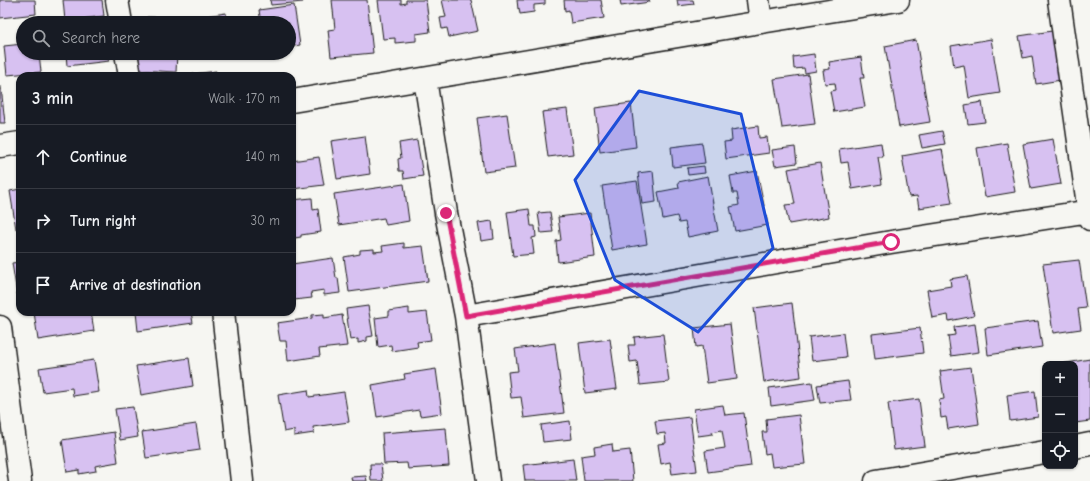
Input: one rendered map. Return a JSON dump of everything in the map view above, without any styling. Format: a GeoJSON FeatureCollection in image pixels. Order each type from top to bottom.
{"type":"FeatureCollection","features":[{"type":"Feature","properties":{"kind":"street"},"geometry":{"type":"LineString","coordinates":[[117,0],[120,16]]}},
{"type":"Feature","properties":{"kind":"street"},"geometry":{"type":"LineString","coordinates":[[758,0],[761,22]]}},
{"type":"Feature","properties":{"kind":"street"},"geometry":{"type":"LineString","coordinates":[[296,99],[898,0]]}},
{"type":"Feature","properties":{"kind":"street"},"geometry":{"type":"LineString","coordinates":[[466,316],[883,244],[1090,213],[1059,0]]}},
{"type":"Feature","properties":{"kind":"street"},"geometry":{"type":"LineString","coordinates":[[127,60],[129,72]]}},
{"type":"Feature","properties":{"kind":"street"},"geometry":{"type":"LineString","coordinates":[[425,79],[446,213],[466,316],[488,481]]}},
{"type":"Feature","properties":{"kind":"street"},"geometry":{"type":"LineString","coordinates":[[0,146],[16,144]]}},
{"type":"Feature","properties":{"kind":"street"},"geometry":{"type":"LineString","coordinates":[[222,316],[242,481]]}},
{"type":"Feature","properties":{"kind":"street"},"geometry":{"type":"LineString","coordinates":[[0,328],[20,481]]}},
{"type":"Feature","properties":{"kind":"street"},"geometry":{"type":"LineString","coordinates":[[1078,446],[1090,444]]}},
{"type":"Feature","properties":{"kind":"street"},"geometry":{"type":"LineString","coordinates":[[876,481],[1042,453]]}},
{"type":"Feature","properties":{"kind":"highlighted area"},"geometry":{"type":"Polygon","coordinates":[[[639,91],[741,114],[773,248],[698,332],[615,280],[575,180],[639,91]]]}},
{"type":"Feature","properties":{"kind":"building"},"geometry":{"type":"Polygon","coordinates":[[[0,0],[35,0],[36,14],[0,18],[0,0]]]}},
{"type":"Feature","properties":{"kind":"building"},"geometry":{"type":"Polygon","coordinates":[[[63,0],[102,0],[104,16],[65,16],[63,0]]]}},
{"type":"Feature","properties":{"kind":"building"},"geometry":{"type":"Polygon","coordinates":[[[270,0],[302,0],[303,2],[271,5],[270,0]]]}},
{"type":"Feature","properties":{"kind":"building"},"geometry":{"type":"Polygon","coordinates":[[[332,0],[367,0],[373,53],[331,57],[328,30],[335,29],[332,0]]]}},
{"type":"Feature","properties":{"kind":"building"},"geometry":{"type":"Polygon","coordinates":[[[378,0],[401,0],[401,4],[406,3],[406,0],[426,0],[430,32],[416,34],[416,41],[395,43],[395,38],[383,39],[378,0]]]}},
{"type":"Feature","properties":{"kind":"building"},"geometry":{"type":"Polygon","coordinates":[[[442,0],[471,0],[478,31],[449,37],[447,28],[442,29],[440,18],[446,17],[442,0]]]}},
{"type":"Feature","properties":{"kind":"building"},"geometry":{"type":"Polygon","coordinates":[[[517,0],[545,0],[545,4],[534,5],[534,12],[520,14],[517,0]]]}},
{"type":"Feature","properties":{"kind":"building"},"geometry":{"type":"Polygon","coordinates":[[[564,0],[601,0],[604,18],[571,23],[569,10],[565,11],[564,0]]]}},
{"type":"Feature","properties":{"kind":"building"},"geometry":{"type":"Polygon","coordinates":[[[620,0],[649,0],[650,2],[621,6],[620,0]]]}},
{"type":"Feature","properties":{"kind":"building"},"geometry":{"type":"Polygon","coordinates":[[[677,0],[693,0],[694,4],[678,6],[677,0]]]}},
{"type":"Feature","properties":{"kind":"building"},"geometry":{"type":"Polygon","coordinates":[[[294,5],[296,16],[260,16],[259,10],[294,5]]]}},
{"type":"Feature","properties":{"kind":"building"},"geometry":{"type":"Polygon","coordinates":[[[226,13],[226,16],[205,16],[226,13]]]}},
{"type":"Feature","properties":{"kind":"building"},"geometry":{"type":"Polygon","coordinates":[[[296,18],[300,45],[296,46],[296,18]]]}},
{"type":"Feature","properties":{"kind":"building"},"geometry":{"type":"Polygon","coordinates":[[[1052,31],[1061,80],[1036,84],[1032,56],[1023,58],[1019,36],[1052,31]]]}},
{"type":"Feature","properties":{"kind":"building"},"geometry":{"type":"Polygon","coordinates":[[[991,39],[1000,93],[969,98],[964,65],[954,67],[951,46],[991,39]]]}},
{"type":"Feature","properties":{"kind":"building"},"geometry":{"type":"Polygon","coordinates":[[[916,40],[930,122],[899,127],[885,46],[916,40]]]}},
{"type":"Feature","properties":{"kind":"building"},"geometry":{"type":"Polygon","coordinates":[[[16,45],[16,60],[40,60],[41,72],[16,72],[16,74],[7,75],[4,46],[16,45]]]}},
{"type":"Feature","properties":{"kind":"building"},"geometry":{"type":"Polygon","coordinates":[[[814,54],[816,71],[805,73],[804,68],[794,69],[793,57],[814,54]]]}},
{"type":"Feature","properties":{"kind":"building"},"geometry":{"type":"Polygon","coordinates":[[[861,57],[864,78],[860,78],[865,107],[834,112],[830,91],[836,90],[835,83],[825,84],[823,70],[830,69],[829,62],[861,57]]]}},
{"type":"Feature","properties":{"kind":"building"},"geometry":{"type":"Polygon","coordinates":[[[67,60],[109,60],[109,61],[67,66],[67,60]]]}},
{"type":"Feature","properties":{"kind":"building"},"geometry":{"type":"Polygon","coordinates":[[[139,60],[177,60],[176,72],[138,70],[139,60]]]}},
{"type":"Feature","properties":{"kind":"building"},"geometry":{"type":"Polygon","coordinates":[[[808,74],[815,124],[782,128],[774,79],[808,74]]]}},
{"type":"Feature","properties":{"kind":"building"},"geometry":{"type":"Polygon","coordinates":[[[1,87],[5,123],[0,123],[1,87]]]}},
{"type":"Feature","properties":{"kind":"building"},"geometry":{"type":"Polygon","coordinates":[[[982,102],[985,122],[968,124],[965,105],[982,102]]]}},
{"type":"Feature","properties":{"kind":"building"},"geometry":{"type":"Polygon","coordinates":[[[631,103],[636,147],[600,152],[595,108],[631,103]]]}},
{"type":"Feature","properties":{"kind":"building"},"geometry":{"type":"Polygon","coordinates":[[[567,109],[573,154],[548,157],[542,112],[567,109]]]}},
{"type":"Feature","properties":{"kind":"building"},"geometry":{"type":"Polygon","coordinates":[[[507,114],[515,168],[484,172],[477,118],[507,114]]]}},
{"type":"Feature","properties":{"kind":"building"},"geometry":{"type":"Polygon","coordinates":[[[758,126],[759,138],[767,137],[769,153],[726,159],[724,142],[732,141],[731,130],[758,126]]]}},
{"type":"Feature","properties":{"kind":"building"},"geometry":{"type":"Polygon","coordinates":[[[942,131],[945,144],[922,148],[919,135],[942,131]]]}},
{"type":"Feature","properties":{"kind":"building"},"geometry":{"type":"Polygon","coordinates":[[[365,136],[370,174],[337,179],[331,141],[365,136]]]}},
{"type":"Feature","properties":{"kind":"building"},"geometry":{"type":"Polygon","coordinates":[[[1053,139],[1061,184],[1031,189],[1023,144],[1053,139]]]}},
{"type":"Feature","properties":{"kind":"building"},"geometry":{"type":"Polygon","coordinates":[[[417,140],[423,176],[404,179],[403,171],[399,171],[398,159],[401,158],[399,143],[417,140]]]}},
{"type":"Feature","properties":{"kind":"building"},"geometry":{"type":"Polygon","coordinates":[[[702,143],[705,163],[673,167],[671,147],[702,143]]]}},
{"type":"Feature","properties":{"kind":"building"},"geometry":{"type":"Polygon","coordinates":[[[881,143],[883,157],[878,157],[882,184],[852,189],[848,162],[841,163],[839,149],[881,143]]]}},
{"type":"Feature","properties":{"kind":"building"},"geometry":{"type":"Polygon","coordinates":[[[1007,143],[1015,192],[985,197],[977,148],[1007,143]]]}},
{"type":"Feature","properties":{"kind":"building"},"geometry":{"type":"Polygon","coordinates":[[[795,147],[797,163],[775,166],[772,150],[795,147]]]}},
{"type":"Feature","properties":{"kind":"building"},"geometry":{"type":"Polygon","coordinates":[[[942,149],[952,203],[919,208],[917,196],[909,197],[902,156],[942,149]]]}},
{"type":"Feature","properties":{"kind":"building"},"geometry":{"type":"Polygon","coordinates":[[[319,157],[324,185],[296,188],[296,160],[319,157]]]}},
{"type":"Feature","properties":{"kind":"building"},"geometry":{"type":"Polygon","coordinates":[[[820,163],[829,217],[789,224],[785,205],[795,204],[788,169],[820,163]]]}},
{"type":"Feature","properties":{"kind":"building"},"geometry":{"type":"Polygon","coordinates":[[[704,166],[705,173],[688,175],[687,168],[704,166]]]}},
{"type":"Feature","properties":{"kind":"building"},"geometry":{"type":"Polygon","coordinates":[[[653,171],[656,202],[642,204],[638,173],[653,171]]]}},
{"type":"Feature","properties":{"kind":"building"},"geometry":{"type":"Polygon","coordinates":[[[757,171],[768,225],[735,231],[730,207],[739,205],[737,193],[733,193],[730,176],[757,171]]]}},
{"type":"Feature","properties":{"kind":"building"},"geometry":{"type":"Polygon","coordinates":[[[708,176],[718,231],[688,237],[685,222],[679,223],[677,216],[663,219],[658,192],[679,188],[678,182],[708,176]]]}},
{"type":"Feature","properties":{"kind":"building"},"geometry":{"type":"Polygon","coordinates":[[[637,181],[647,244],[612,250],[602,186],[637,181]]]}},
{"type":"Feature","properties":{"kind":"building"},"geometry":{"type":"Polygon","coordinates":[[[404,184],[409,221],[386,225],[384,218],[339,225],[334,194],[404,184]]]}},
{"type":"Feature","properties":{"kind":"building"},"geometry":{"type":"Polygon","coordinates":[[[16,190],[16,229],[10,191],[16,190]]]}},
{"type":"Feature","properties":{"kind":"building"},"geometry":{"type":"Polygon","coordinates":[[[312,198],[313,210],[318,209],[321,232],[301,235],[301,237],[296,238],[296,200],[312,198]]]}},
{"type":"Feature","properties":{"kind":"building"},"geometry":{"type":"Polygon","coordinates":[[[529,209],[531,226],[535,226],[536,237],[532,238],[534,254],[513,256],[507,212],[529,209]]]}},
{"type":"Feature","properties":{"kind":"building"},"geometry":{"type":"Polygon","coordinates":[[[550,212],[553,232],[541,233],[538,213],[550,212]]]}},
{"type":"Feature","properties":{"kind":"building"},"geometry":{"type":"Polygon","coordinates":[[[590,213],[595,257],[558,262],[556,241],[561,240],[558,217],[590,213]]]}},
{"type":"Feature","properties":{"kind":"building"},"geometry":{"type":"Polygon","coordinates":[[[492,221],[494,239],[481,241],[478,223],[492,221]]]}},
{"type":"Feature","properties":{"kind":"building"},"geometry":{"type":"Polygon","coordinates":[[[404,243],[404,248],[423,246],[428,281],[349,292],[344,257],[360,254],[360,250],[374,249],[374,252],[383,251],[382,246],[404,243]]]}},
{"type":"Feature","properties":{"kind":"building"},"geometry":{"type":"Polygon","coordinates":[[[333,258],[340,293],[324,295],[324,290],[311,292],[312,298],[296,300],[296,263],[333,258]]]}},
{"type":"Feature","properties":{"kind":"building"},"geometry":{"type":"Polygon","coordinates":[[[1079,260],[1086,308],[1078,309],[1081,329],[1053,333],[1043,264],[1079,260]]]}},
{"type":"Feature","properties":{"kind":"building"},"geometry":{"type":"Polygon","coordinates":[[[16,262],[16,288],[12,263],[16,262]]]}},
{"type":"Feature","properties":{"kind":"building"},"geometry":{"type":"Polygon","coordinates":[[[967,276],[974,316],[949,321],[948,315],[932,318],[927,290],[951,286],[950,279],[967,276]]]}},
{"type":"Feature","properties":{"kind":"building"},"geometry":{"type":"Polygon","coordinates":[[[792,303],[801,377],[764,382],[754,308],[792,303]]]}},
{"type":"Feature","properties":{"kind":"building"},"geometry":{"type":"Polygon","coordinates":[[[368,306],[373,336],[367,337],[367,341],[358,343],[358,339],[350,340],[346,309],[368,306]]]}},
{"type":"Feature","properties":{"kind":"building"},"geometry":{"type":"Polygon","coordinates":[[[409,308],[409,314],[427,312],[431,340],[417,342],[418,347],[392,351],[391,345],[378,347],[375,318],[389,316],[389,311],[409,308]]]}},
{"type":"Feature","properties":{"kind":"building"},"geometry":{"type":"Polygon","coordinates":[[[324,314],[324,318],[342,315],[347,346],[319,349],[320,356],[288,361],[286,341],[280,341],[277,323],[312,318],[312,315],[324,314]]]}},
{"type":"Feature","properties":{"kind":"building"},"geometry":{"type":"Polygon","coordinates":[[[35,316],[92,316],[94,331],[38,340],[35,316]]]}},
{"type":"Feature","properties":{"kind":"building"},"geometry":{"type":"Polygon","coordinates":[[[136,316],[192,316],[193,323],[138,331],[136,316]]]}},
{"type":"Feature","properties":{"kind":"building"},"geometry":{"type":"Polygon","coordinates":[[[1038,321],[1042,347],[988,355],[985,328],[1038,321]]]}},
{"type":"Feature","properties":{"kind":"building"},"geometry":{"type":"Polygon","coordinates":[[[730,324],[737,379],[707,383],[702,346],[696,347],[694,328],[730,324]]]}},
{"type":"Feature","properties":{"kind":"building"},"geometry":{"type":"Polygon","coordinates":[[[975,324],[979,352],[951,356],[948,336],[955,335],[954,327],[975,324]]]}},
{"type":"Feature","properties":{"kind":"building"},"geometry":{"type":"Polygon","coordinates":[[[920,328],[923,353],[875,359],[872,334],[920,328]]]}},
{"type":"Feature","properties":{"kind":"building"},"geometry":{"type":"Polygon","coordinates":[[[843,333],[846,357],[812,361],[809,337],[843,333]]]}},
{"type":"Feature","properties":{"kind":"building"},"geometry":{"type":"Polygon","coordinates":[[[663,334],[669,382],[640,385],[637,361],[630,362],[628,345],[635,345],[634,337],[663,334]]]}},
{"type":"Feature","properties":{"kind":"building"},"geometry":{"type":"Polygon","coordinates":[[[610,339],[617,389],[585,393],[579,343],[610,339]]]}},
{"type":"Feature","properties":{"kind":"building"},"geometry":{"type":"Polygon","coordinates":[[[555,343],[564,413],[524,418],[521,397],[511,398],[508,372],[518,371],[515,349],[555,343]]]}},
{"type":"Feature","properties":{"kind":"building"},"geometry":{"type":"Polygon","coordinates":[[[189,358],[193,386],[141,395],[136,366],[189,358]]]}},
{"type":"Feature","properties":{"kind":"building"},"geometry":{"type":"Polygon","coordinates":[[[1090,359],[1090,421],[1078,423],[1078,397],[1078,361],[1090,359]]]}},
{"type":"Feature","properties":{"kind":"building"},"geometry":{"type":"Polygon","coordinates":[[[94,360],[99,392],[73,396],[72,388],[43,392],[39,368],[94,360]]]}},
{"type":"Feature","properties":{"kind":"building"},"geometry":{"type":"Polygon","coordinates":[[[971,367],[979,424],[948,429],[946,417],[941,418],[939,400],[944,399],[940,371],[971,367]]]}},
{"type":"Feature","properties":{"kind":"building"},"geometry":{"type":"Polygon","coordinates":[[[436,369],[442,413],[420,416],[419,410],[377,417],[372,385],[405,379],[404,374],[436,369]]]}},
{"type":"Feature","properties":{"kind":"building"},"geometry":{"type":"Polygon","coordinates":[[[848,381],[851,400],[820,403],[817,385],[848,381]]]}},
{"type":"Feature","properties":{"kind":"building"},"geometry":{"type":"Polygon","coordinates":[[[812,382],[815,400],[771,406],[769,388],[812,382]]]}},
{"type":"Feature","properties":{"kind":"building"},"geometry":{"type":"Polygon","coordinates":[[[308,390],[309,397],[344,392],[349,422],[313,427],[314,433],[294,436],[294,430],[284,432],[278,395],[308,390]]]}},
{"type":"Feature","properties":{"kind":"building"},"geometry":{"type":"Polygon","coordinates":[[[1035,391],[1038,417],[1010,421],[1007,395],[1035,391]]]}},
{"type":"Feature","properties":{"kind":"building"},"geometry":{"type":"Polygon","coordinates":[[[919,399],[925,446],[894,450],[888,403],[919,399]]]}},
{"type":"Feature","properties":{"kind":"building"},"geometry":{"type":"Polygon","coordinates":[[[723,405],[725,415],[744,413],[751,466],[708,472],[705,451],[725,448],[722,430],[712,432],[713,434],[698,436],[694,409],[723,405]]]}},
{"type":"Feature","properties":{"kind":"building"},"geometry":{"type":"Polygon","coordinates":[[[133,407],[138,437],[120,440],[115,409],[133,407]]]}},
{"type":"Feature","properties":{"kind":"building"},"geometry":{"type":"Polygon","coordinates":[[[799,415],[805,464],[772,467],[770,453],[765,454],[762,432],[767,432],[766,419],[799,415]]]}},
{"type":"Feature","properties":{"kind":"building"},"geometry":{"type":"Polygon","coordinates":[[[690,417],[697,471],[672,474],[670,462],[661,464],[658,444],[666,443],[665,433],[657,434],[655,421],[690,417]]]}},
{"type":"Feature","properties":{"kind":"building"},"geometry":{"type":"Polygon","coordinates":[[[570,421],[572,439],[543,442],[541,425],[570,421]]]}},
{"type":"Feature","properties":{"kind":"building"},"geometry":{"type":"Polygon","coordinates":[[[196,424],[200,450],[146,458],[142,432],[196,424]]]}},
{"type":"Feature","properties":{"kind":"building"},"geometry":{"type":"Polygon","coordinates":[[[446,428],[449,466],[408,469],[407,463],[384,464],[382,433],[446,428]]]}},
{"type":"Feature","properties":{"kind":"building"},"geometry":{"type":"Polygon","coordinates":[[[114,432],[118,462],[95,466],[96,471],[79,474],[79,470],[67,472],[62,440],[114,432]]]}},
{"type":"Feature","properties":{"kind":"building"},"geometry":{"type":"Polygon","coordinates":[[[612,444],[613,452],[630,450],[633,481],[584,481],[581,456],[595,454],[594,447],[612,444]]]}},
{"type":"Feature","properties":{"kind":"building"},"geometry":{"type":"Polygon","coordinates":[[[573,459],[576,481],[525,481],[523,465],[573,459]]]}},
{"type":"Feature","properties":{"kind":"building"},"geometry":{"type":"Polygon","coordinates":[[[370,464],[381,464],[383,481],[371,481],[370,464]]]}},
{"type":"Feature","properties":{"kind":"building"},"geometry":{"type":"Polygon","coordinates":[[[366,476],[367,481],[352,481],[351,477],[366,476]]]}},
{"type":"Feature","properties":{"kind":"route"},"geometry":{"type":"LineString","coordinates":[[446,213],[466,316],[891,242]]}}]}
